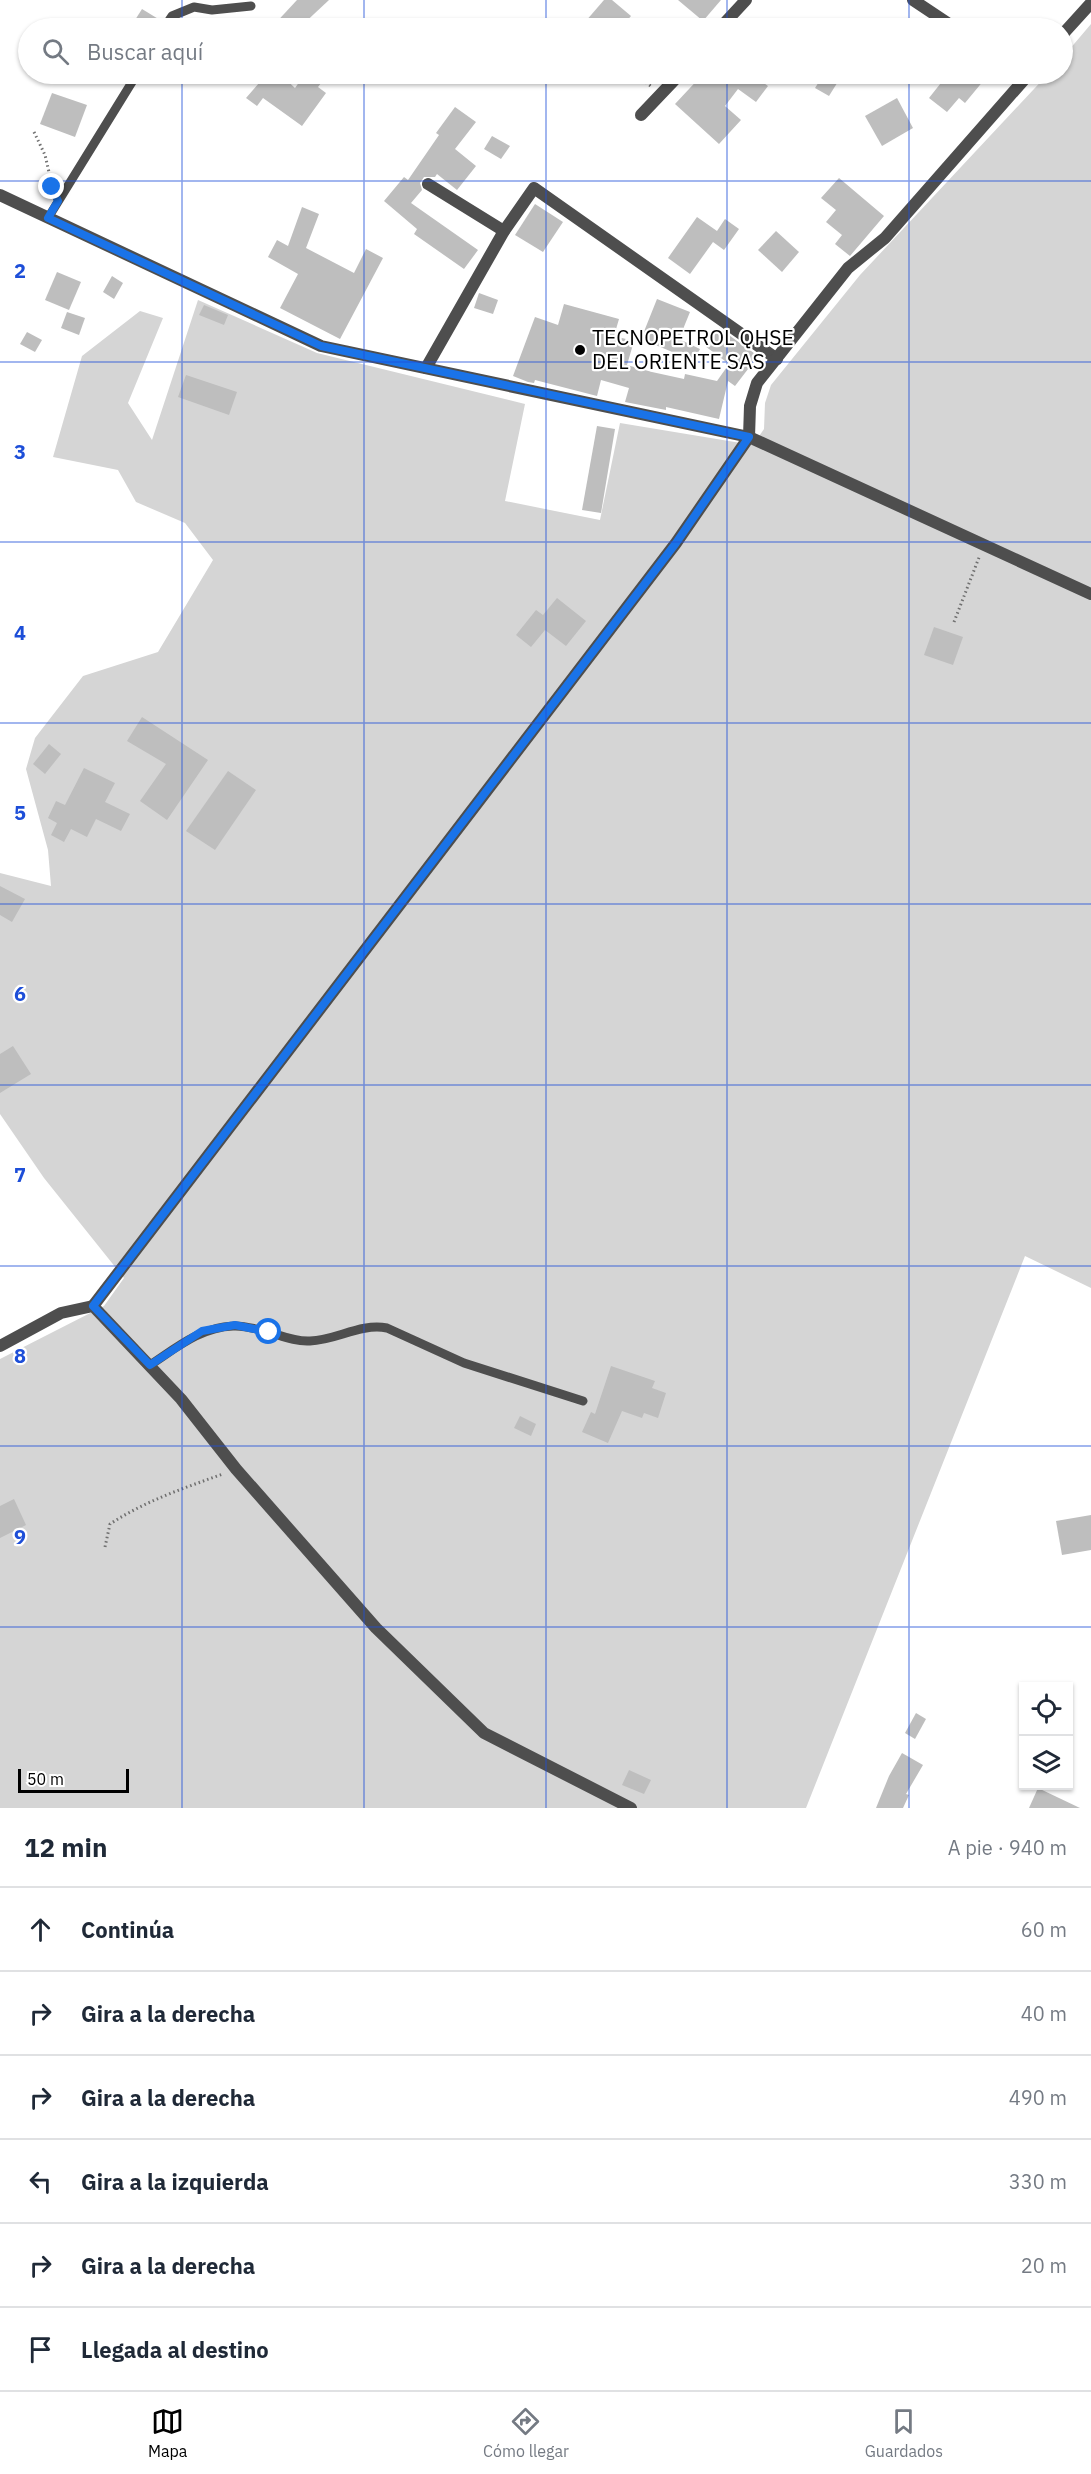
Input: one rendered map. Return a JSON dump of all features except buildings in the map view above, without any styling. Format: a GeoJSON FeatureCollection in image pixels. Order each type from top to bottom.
{"type":"FeatureCollection","features":[{"type":"Feature","properties":{"kind":"street"},"geometry":{"type":"LineString","coordinates":[[729,18],[746,0]]}},
{"type":"Feature","properties":{"kind":"street"},"geometry":{"type":"LineString","coordinates":[[913,0],[940,18]]}},
{"type":"Feature","properties":{"kind":"street"},"geometry":{"type":"LineString","coordinates":[[1073,23],[1091,3]]}},
{"type":"Feature","properties":{"kind":"street"},"geometry":{"type":"LineString","coordinates":[[640,115],[670,84]]}},
{"type":"Feature","properties":{"kind":"street"},"geometry":{"type":"LineString","coordinates":[[1012,93],[1013,84]]}},
{"type":"Feature","properties":{"kind":"street"},"geometry":{"type":"LineString","coordinates":[[0,1346],[62,1313],[93,1306],[676,543],[749,437],[750,406],[757,383],[848,268],[885,238],[1020,84]]}},
{"type":"Feature","properties":{"kind":"street"},"geometry":{"type":"LineString","coordinates":[[428,184],[504,231]]}},
{"type":"Feature","properties":{"kind":"street"},"geometry":{"type":"LineString","coordinates":[[426,368],[504,231],[534,188],[777,359]]}},
{"type":"Feature","properties":{"kind":"street"},"geometry":{"type":"LineString","coordinates":[[0,195],[321,346],[749,437],[1091,594]]}},
{"type":"Feature","properties":{"kind":"street"},"geometry":{"type":"LineString","coordinates":[[93,1306],[181,1399],[236,1469],[376,1628],[484,1733],[631,1808]]}},
{"type":"Feature","properties":{"kind":"lane"},"geometry":{"type":"LineString","coordinates":[[171,18],[194,7],[212,10],[252,6]]}},
{"type":"Feature","properties":{"kind":"lane"},"geometry":{"type":"LineString","coordinates":[[48,218],[131,84]]}},
{"type":"Feature","properties":{"kind":"lane"},"geometry":{"type":"LineString","coordinates":[[150,1365],[202,1331],[235,1325],[310,1341],[376,1326],[387,1328],[464,1363],[583,1401]]}},
{"type":"Feature","properties":{"kind":"path"},"geometry":{"type":"LineString","coordinates":[[648,84],[660,94]]}},
{"type":"Feature","properties":{"kind":"path"},"geometry":{"type":"LineString","coordinates":[[34,132],[45,155],[58,201]]}},
{"type":"Feature","properties":{"kind":"path"},"geometry":{"type":"LineString","coordinates":[[954,622],[984,545]]}},
{"type":"Feature","properties":{"kind":"path"},"geometry":{"type":"LineString","coordinates":[[105,1547],[110,1524],[124,1515],[156,1499],[236,1469]]}},
{"type":"Feature","properties":{"kind":"shaded area"},"geometry":{"type":"Polygon","coordinates":[[[1091,24],[1091,1288],[1025,1256],[806,1808],[0,1808],[0,1359],[104,1306],[124,1278],[44,1178],[0,1114],[0,873],[51,886],[48,850],[26,769],[35,738],[83,676],[158,652],[213,560],[185,523],[136,502],[118,470],[53,457],[82,356],[140,311],[163,318],[128,403],[152,440],[198,300],[317,353],[525,404],[505,501],[600,520],[620,423],[753,445],[764,429],[765,403],[771,385],[860,275],[1039,84],[1073,84],[1073,45],[1091,24]]]}},
{"type":"Feature","properties":{"kind":"place","name":"TECNOPETROL QHSE DEL ORIENTE SAS"},"geometry":{"type":"Point","coordinates":[580,350]}},
{"type":"Feature","properties":{"kind":"route"},"geometry":{"type":"LineString","coordinates":[[52,187],[58,201],[48,218],[321,346],[749,437],[676,543],[93,1306],[150,1365],[202,1331],[235,1325],[269,1332]]}}]}
